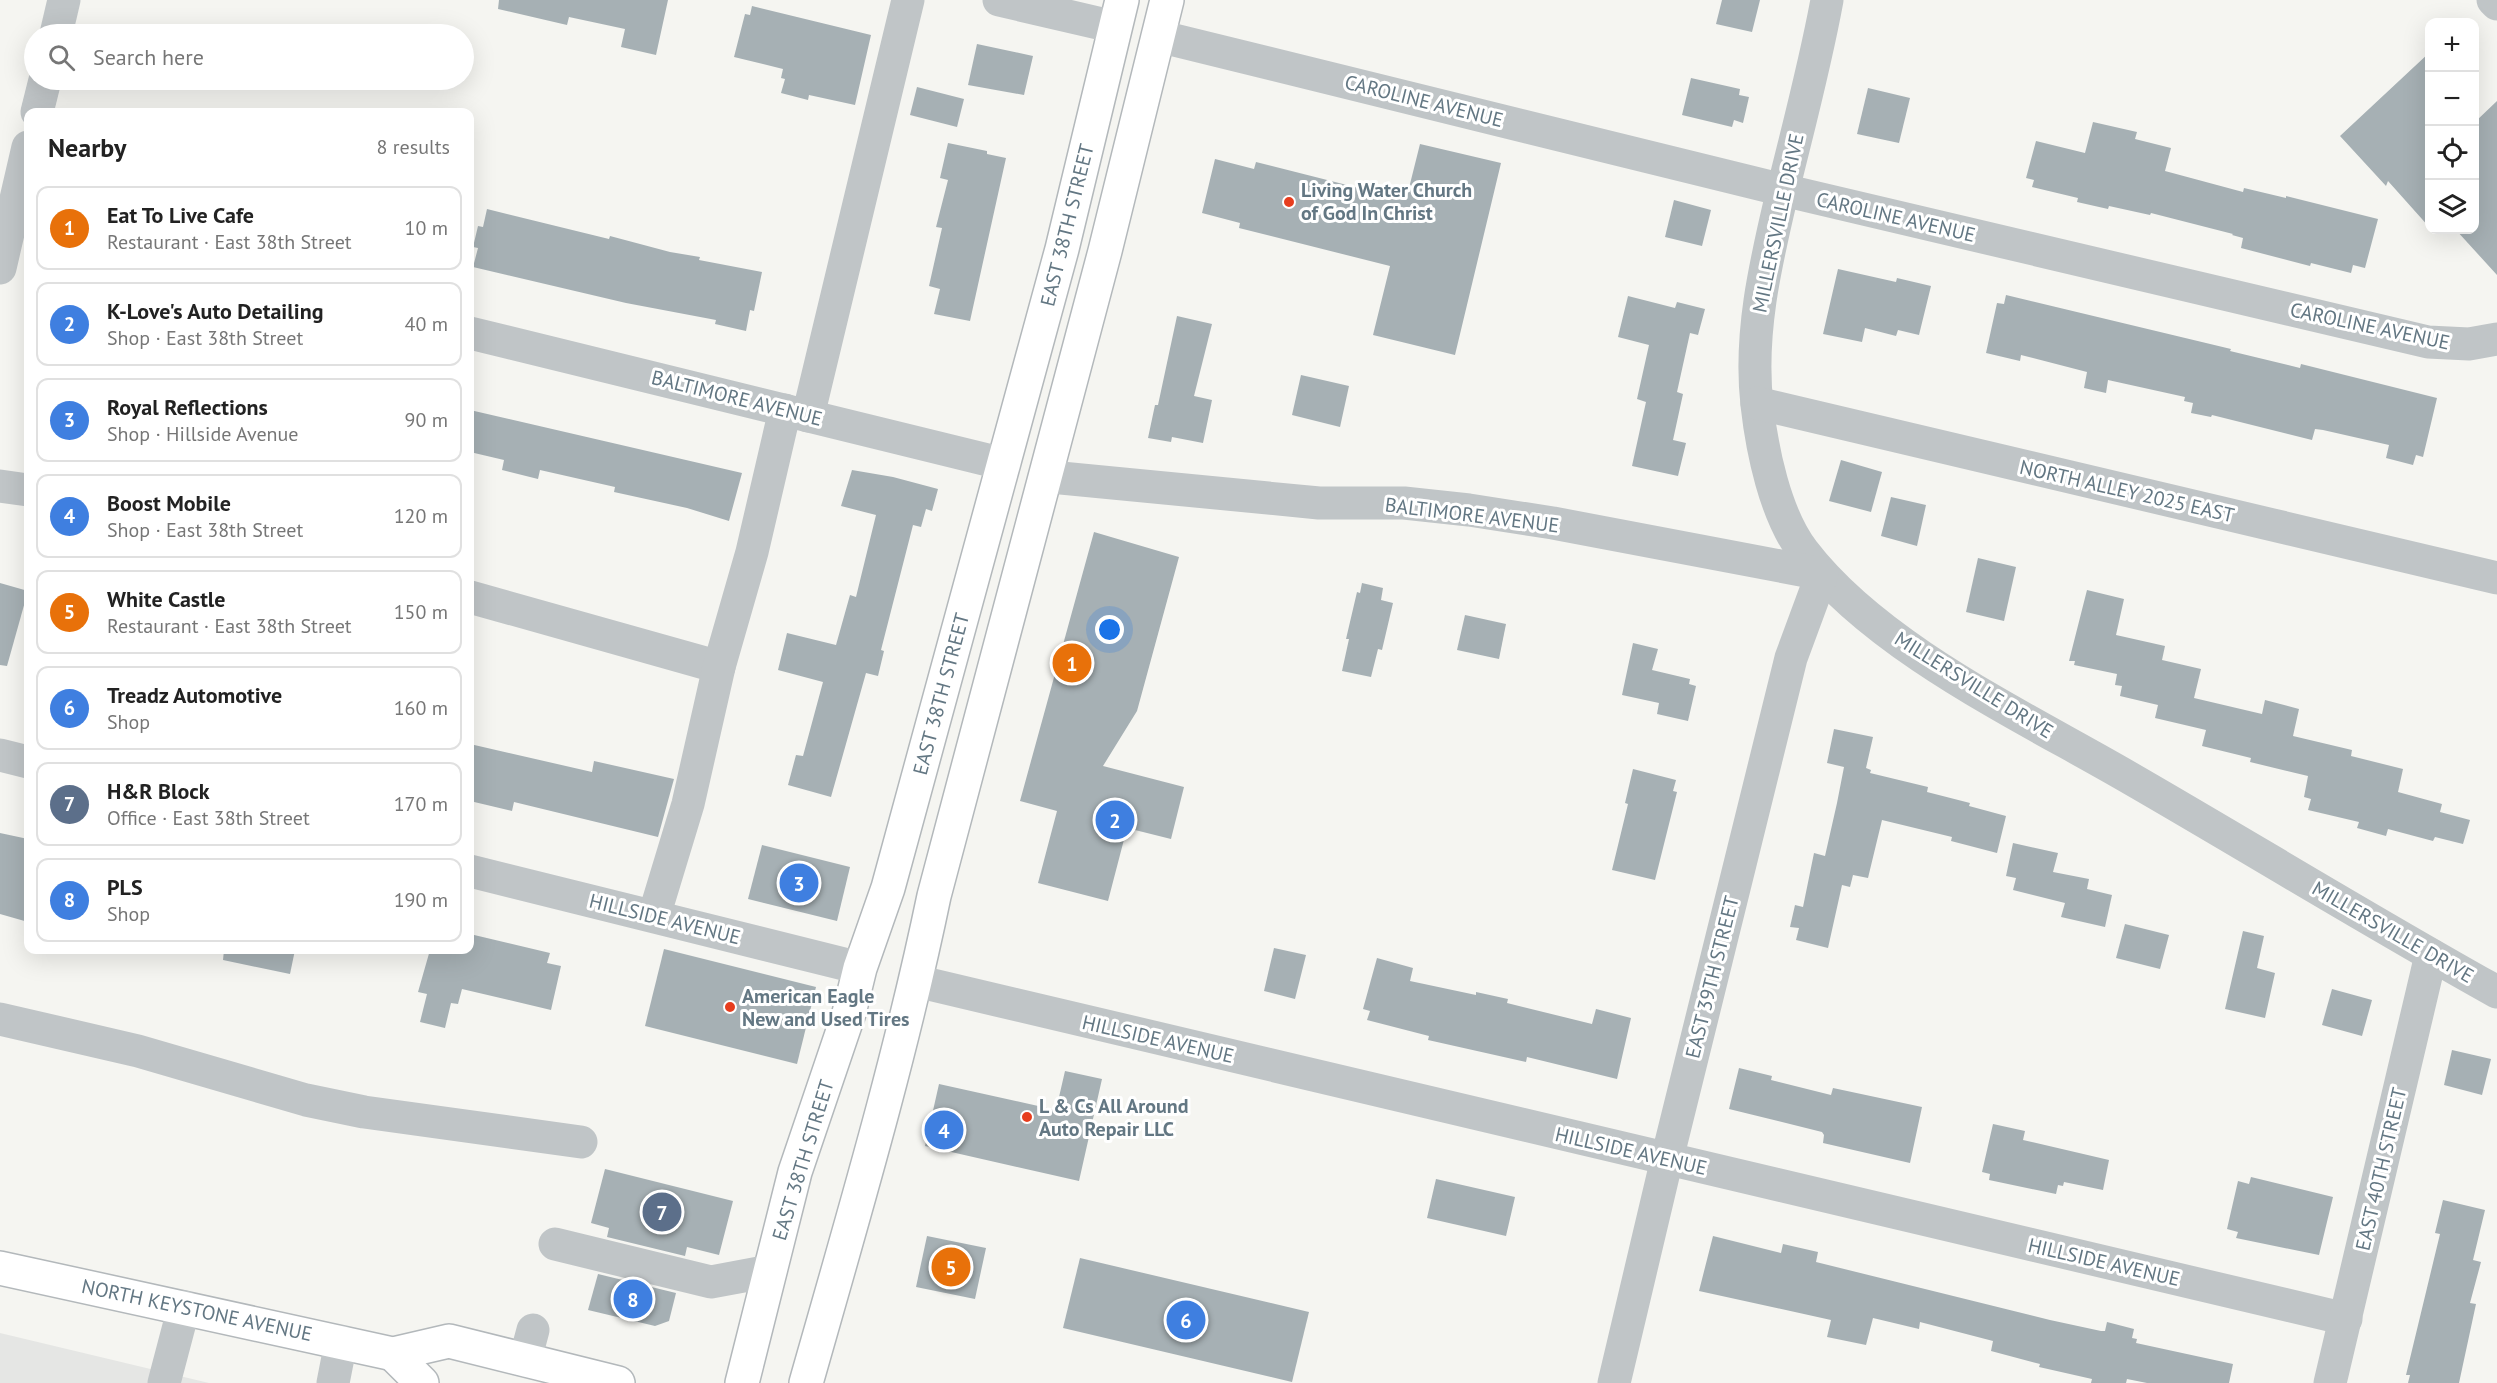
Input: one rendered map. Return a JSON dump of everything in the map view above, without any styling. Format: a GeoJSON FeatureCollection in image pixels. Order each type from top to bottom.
{"type":"FeatureCollection","features":[{"type":"Feature","properties":{"kind":"main road"},"geometry":{"type":"LineString","coordinates":[[806,1383],[852,1226],[916,981],[943,862],[1047,473],[1167,0]]}},
{"type":"Feature","properties":{"kind":"main road","name":"EAST 38TH STREET"},"geometry":{"type":"LineString","coordinates":[[742,1383],[757,1331],[795,1172],[849,1013],[860,968],[888,888],[1005,464],[1062,249],[1119,14]]}},
{"type":"Feature","properties":{"kind":"main road","name":"NORTH KEYSTONE AVENUE"},"geometry":{"type":"LineString","coordinates":[[0,1268],[393,1354],[449,1341],[529,1345],[618,1383]]}},
{"type":"Feature","properties":{"kind":"main road"},"geometry":{"type":"LineString","coordinates":[[393,1354],[422,1383]]}},
{"type":"Feature","properties":{"kind":"street"},"geometry":{"type":"LineString","coordinates":[[58,24],[64,0]]}},
{"type":"Feature","properties":{"kind":"street"},"geometry":{"type":"LineString","coordinates":[[654,916],[688,804],[719,667],[796,413],[908,0]]}},
{"type":"Feature","properties":{"kind":"street"},"geometry":{"type":"LineString","coordinates":[[999,0],[1119,14]]}},
{"type":"Feature","properties":{"kind":"street","name":"MILLERSVILLE DRIVE"},"geometry":{"type":"LineString","coordinates":[[1827,0],[1764,271],[1756,348],[1757,403],[1768,464],[1776,494],[1794,538],[1822,574],[1886,630],[1944,670],[2497,992]]}},
{"type":"Feature","properties":{"kind":"street"},"geometry":{"type":"LineString","coordinates":[[2493,0],[2497,4]]}},
{"type":"Feature","properties":{"kind":"street","name":"CAROLINE AVENUE"},"geometry":{"type":"LineString","coordinates":[[1158,36],[1783,190],[2428,342],[2469,344],[2497,339]]}},
{"type":"Feature","properties":{"kind":"street"},"geometry":{"type":"LineString","coordinates":[[38,108],[42,90]]}},
{"type":"Feature","properties":{"kind":"street"},"geometry":{"type":"LineString","coordinates":[[0,268],[20,228],[24,188]]}},
{"type":"Feature","properties":{"kind":"street","name":"BALTIMORE AVENUE"},"geometry":{"type":"LineString","coordinates":[[474,334],[1005,464]]}},
{"type":"Feature","properties":{"kind":"street","name":"NORTH ALLEY 2025 EAST"},"geometry":{"type":"LineString","coordinates":[[1757,403],[2497,578]]}},
{"type":"Feature","properties":{"kind":"street","name":"BALTIMORE AVENUE"},"geometry":{"type":"LineString","coordinates":[[1047,473],[1061,478],[1319,503],[1404,503],[1469,510],[1553,523],[1822,574]]}},
{"type":"Feature","properties":{"kind":"street"},"geometry":{"type":"LineString","coordinates":[[0,486],[24,489]]}},
{"type":"Feature","properties":{"kind":"street","name":"EAST 39TH STREET"},"geometry":{"type":"LineString","coordinates":[[1614,1383],[1791,658],[1822,574]]}},
{"type":"Feature","properties":{"kind":"street"},"geometry":{"type":"LineString","coordinates":[[474,598],[719,667]]}},
{"type":"Feature","properties":{"kind":"street"},"geometry":{"type":"LineString","coordinates":[[0,755],[24,761]]}},
{"type":"Feature","properties":{"kind":"street","name":"HILLSIDE AVENUE"},"geometry":{"type":"LineString","coordinates":[[474,872],[860,968]]}},
{"type":"Feature","properties":{"kind":"street","name":"EAST 40TH STREET"},"geometry":{"type":"LineString","coordinates":[[2330,1383],[2431,955]]}},
{"type":"Feature","properties":{"kind":"street","name":"HILLSIDE AVENUE"},"geometry":{"type":"LineString","coordinates":[[916,981],[2346,1318]]}},
{"type":"Feature","properties":{"kind":"street"},"geometry":{"type":"LineString","coordinates":[[0,1019],[138,1051],[225,1078],[329,1105],[364,1112],[581,1142]]}},
{"type":"Feature","properties":{"kind":"street"},"geometry":{"type":"LineString","coordinates":[[555,1244],[711,1282],[770,1271]]}},
{"type":"Feature","properties":{"kind":"street"},"geometry":{"type":"LineString","coordinates":[[164,1383],[184,1307]]}},
{"type":"Feature","properties":{"kind":"street"},"geometry":{"type":"LineString","coordinates":[[333,1383],[341,1342]]}},
{"type":"Feature","properties":{"kind":"shaded area"},"geometry":{"type":"Polygon","coordinates":[[[0,1333],[209,1383],[0,1383],[0,1333]]]}},
{"type":"Feature","properties":{"kind":"building"},"geometry":{"type":"Polygon","coordinates":[[[499,0],[668,0],[656,55],[621,47],[625,29],[569,17],[567,25],[498,9],[499,0]]]}},
{"type":"Feature","properties":{"kind":"building"},"geometry":{"type":"Polygon","coordinates":[[[1722,0],[1760,0],[1752,32],[1716,24],[1722,0]]]}},
{"type":"Feature","properties":{"kind":"building"},"geometry":{"type":"Polygon","coordinates":[[[752,6],[871,35],[855,105],[809,95],[808,100],[781,93],[785,79],[781,78],[783,69],[734,57],[745,14],[750,15],[752,6]]]}},
{"type":"Feature","properties":{"kind":"building"},"geometry":{"type":"Polygon","coordinates":[[[977,44],[1033,56],[1024,95],[968,85],[977,44]]]}},
{"type":"Feature","properties":{"kind":"building"},"geometry":{"type":"Polygon","coordinates":[[[2425,57],[2425,222],[2388,181],[2386,186],[2340,136],[2425,57]]]}},
{"type":"Feature","properties":{"kind":"building"},"geometry":{"type":"Polygon","coordinates":[[[1691,78],[1740,89],[1739,95],[1749,97],[1743,123],[1734,120],[1732,127],[1682,115],[1691,78]]]}},
{"type":"Feature","properties":{"kind":"building"},"geometry":{"type":"Polygon","coordinates":[[[917,87],[964,99],[957,127],[910,115],[917,87]]]}},
{"type":"Feature","properties":{"kind":"building"},"geometry":{"type":"Polygon","coordinates":[[[1868,88],[1910,98],[1899,143],[1857,134],[1868,88]]]}},
{"type":"Feature","properties":{"kind":"building"},"geometry":{"type":"Polygon","coordinates":[[[2497,101],[2497,275],[2460,234],[2479,234],[2479,118],[2497,101]]]}},
{"type":"Feature","properties":{"kind":"building"},"geometry":{"type":"Polygon","coordinates":[[[2093,122],[2137,132],[2135,139],[2171,148],[2165,171],[2243,192],[2244,188],[2286,198],[2286,196],[2378,219],[2365,268],[2353,265],[2351,273],[2311,263],[2310,266],[2241,248],[2243,238],[2233,234],[2151,213],[2150,215],[2109,206],[2108,209],[2077,202],[2078,198],[2032,187],[2034,180],[2026,178],[2036,141],[2085,153],[2093,122]]]}},
{"type":"Feature","properties":{"kind":"building"},"geometry":{"type":"Polygon","coordinates":[[[948,143],[987,151],[987,154],[1006,158],[970,321],[934,314],[940,289],[929,286],[942,228],[936,227],[948,180],[940,178],[948,143]]]}},
{"type":"Feature","properties":{"kind":"building"},"geometry":{"type":"Polygon","coordinates":[[[1420,144],[1501,163],[1455,355],[1373,335],[1390,266],[1239,228],[1240,223],[1202,213],[1215,159],[1254,169],[1256,162],[1406,200],[1420,144]]]}},
{"type":"Feature","properties":{"kind":"building"},"geometry":{"type":"Polygon","coordinates":[[[1674,200],[1711,210],[1702,246],[1665,237],[1674,200]]]}},
{"type":"Feature","properties":{"kind":"building"},"geometry":{"type":"Polygon","coordinates":[[[487,209],[609,239],[610,236],[670,252],[700,257],[699,260],[762,272],[754,311],[750,310],[746,331],[715,324],[716,320],[626,303],[474,267],[478,248],[474,247],[474,243],[478,226],[483,227],[487,209]]]}},
{"type":"Feature","properties":{"kind":"building"},"geometry":{"type":"Polygon","coordinates":[[[1838,269],[1896,282],[1897,278],[1931,286],[1919,335],[1898,330],[1896,336],[1865,328],[1862,342],[1823,334],[1838,269]]]}},
{"type":"Feature","properties":{"kind":"building"},"geometry":{"type":"Polygon","coordinates":[[[2006,295],[2231,349],[2230,351],[2300,368],[2301,364],[2437,398],[2423,457],[2416,455],[2413,465],[2386,458],[2389,445],[2315,429],[2312,440],[2212,415],[2211,417],[2191,413],[2193,403],[2184,401],[2185,397],[2108,380],[2106,393],[2084,388],[2087,372],[2021,355],[2020,361],[1986,353],[1997,303],[2004,304],[2006,295]]]}},
{"type":"Feature","properties":{"kind":"building"},"geometry":{"type":"Polygon","coordinates":[[[1628,296],[1675,308],[1677,302],[1705,309],[1698,335],[1690,333],[1677,392],[1683,394],[1673,440],[1686,443],[1678,476],[1632,466],[1646,402],[1637,399],[1649,345],[1618,337],[1628,296]]]}},
{"type":"Feature","properties":{"kind":"building"},"geometry":{"type":"Polygon","coordinates":[[[1177,316],[1212,324],[1194,396],[1212,400],[1203,443],[1172,437],[1171,442],[1148,438],[1155,405],[1158,405],[1177,316]]]}},
{"type":"Feature","properties":{"kind":"building"},"geometry":{"type":"Polygon","coordinates":[[[1301,375],[1349,386],[1340,427],[1292,415],[1301,375]]]}},
{"type":"Feature","properties":{"kind":"building"},"geometry":{"type":"Polygon","coordinates":[[[474,411],[742,473],[729,521],[687,508],[614,492],[615,487],[540,470],[538,479],[502,470],[504,460],[474,453],[474,411]]]}},
{"type":"Feature","properties":{"kind":"building"},"geometry":{"type":"Polygon","coordinates":[[[1841,460],[1882,472],[1871,512],[1829,501],[1841,460]]]}},
{"type":"Feature","properties":{"kind":"building"},"geometry":{"type":"Polygon","coordinates":[[[852,470],[893,477],[938,489],[932,511],[926,509],[921,527],[913,525],[881,650],[884,651],[878,676],[866,673],[831,797],[788,785],[796,755],[803,756],[823,682],[778,670],[787,633],[836,645],[850,595],[856,597],[876,515],[841,506],[852,470]]]}},
{"type":"Feature","properties":{"kind":"building"},"geometry":{"type":"Polygon","coordinates":[[[1891,497],[1926,505],[1917,546],[1881,536],[1891,497]]]}},
{"type":"Feature","properties":{"kind":"building"},"geometry":{"type":"Polygon","coordinates":[[[1094,532],[1179,557],[1137,711],[1103,766],[1184,787],[1171,839],[1127,828],[1108,901],[1038,883],[1057,811],[1020,801],[1094,532]]]}},
{"type":"Feature","properties":{"kind":"building"},"geometry":{"type":"Polygon","coordinates":[[[1978,558],[2016,567],[2004,621],[1966,612],[1978,558]]]}},
{"type":"Feature","properties":{"kind":"building"},"geometry":{"type":"Polygon","coordinates":[[[0,583],[24,590],[24,605],[7,666],[0,665],[0,583]]]}},
{"type":"Feature","properties":{"kind":"building"},"geometry":{"type":"Polygon","coordinates":[[[1362,583],[1383,588],[1381,600],[1393,603],[1382,650],[1378,649],[1371,677],[1342,671],[1349,639],[1346,639],[1357,592],[1360,593],[1362,583]]]}},
{"type":"Feature","properties":{"kind":"building"},"geometry":{"type":"Polygon","coordinates":[[[2087,590],[2124,599],[2116,635],[2165,646],[2162,660],[2201,669],[2194,698],[2262,714],[2265,700],[2299,709],[2293,736],[2352,750],[2351,756],[2403,769],[2398,792],[2442,804],[2440,812],[2470,820],[2463,844],[2435,837],[2433,841],[2388,829],[2386,836],[2357,828],[2359,822],[2308,810],[2311,799],[2304,797],[2308,776],[2250,762],[2251,758],[2202,746],[2206,730],[2155,718],[2158,705],[2120,696],[2122,686],[2115,685],[2117,674],[2074,665],[2075,661],[2069,661],[2087,590]]]}},
{"type":"Feature","properties":{"kind":"building"},"geometry":{"type":"Polygon","coordinates":[[[1465,615],[1506,624],[1499,659],[1457,650],[1465,615]]]}},
{"type":"Feature","properties":{"kind":"building"},"geometry":{"type":"Polygon","coordinates":[[[1633,643],[1658,649],[1652,670],[1690,679],[1689,684],[1696,686],[1688,721],[1657,714],[1659,703],[1622,695],[1633,643]]]}},
{"type":"Feature","properties":{"kind":"building"},"geometry":{"type":"Polygon","coordinates":[[[1834,729],[1873,737],[1866,768],[1871,770],[1870,773],[1928,787],[1927,792],[1970,803],[1969,806],[2006,816],[1997,853],[1951,841],[1952,837],[1882,820],[1868,878],[1853,875],[1850,887],[1842,885],[1828,948],[1796,940],[1799,928],[1790,927],[1795,905],[1803,907],[1814,853],[1825,856],[1837,803],[1844,767],[1827,763],[1834,729]]]}},
{"type":"Feature","properties":{"kind":"building"},"geometry":{"type":"Polygon","coordinates":[[[474,745],[592,772],[594,761],[674,779],[658,837],[514,802],[512,811],[474,802],[474,745]]]}},
{"type":"Feature","properties":{"kind":"building"},"geometry":{"type":"Polygon","coordinates":[[[1633,769],[1676,780],[1673,791],[1677,792],[1655,880],[1612,870],[1628,804],[1625,803],[1633,769]]]}},
{"type":"Feature","properties":{"kind":"building"},"geometry":{"type":"Polygon","coordinates":[[[0,833],[24,838],[24,921],[0,914],[0,833]]]}},
{"type":"Feature","properties":{"kind":"building"},"geometry":{"type":"Polygon","coordinates":[[[2013,843],[2058,853],[2053,872],[2089,879],[2087,889],[2112,895],[2105,927],[2061,917],[2065,903],[2013,890],[2016,878],[2006,876],[2013,843]]]}},
{"type":"Feature","properties":{"kind":"building"},"geometry":{"type":"Polygon","coordinates":[[[762,845],[850,867],[837,921],[748,899],[762,845]]]}},
{"type":"Feature","properties":{"kind":"building"},"geometry":{"type":"Polygon","coordinates":[[[2125,924],[2169,935],[2160,969],[2116,958],[2125,924]]]}},
{"type":"Feature","properties":{"kind":"building"},"geometry":{"type":"Polygon","coordinates":[[[2243,931],[2264,936],[2257,968],[2275,973],[2265,1018],[2225,1009],[2243,931]]]}},
{"type":"Feature","properties":{"kind":"building"},"geometry":{"type":"Polygon","coordinates":[[[474,935],[550,953],[547,963],[561,966],[551,1010],[462,989],[458,1004],[451,1003],[445,1028],[420,1022],[427,994],[418,992],[429,954],[474,954],[474,935]]]}},
{"type":"Feature","properties":{"kind":"building"},"geometry":{"type":"Polygon","coordinates":[[[1274,948],[1306,955],[1295,999],[1264,991],[1274,948]]]}},
{"type":"Feature","properties":{"kind":"building","name":"American Eagle New and Used Tires"},"geometry":{"type":"Polygon","coordinates":[[[664,949],[816,987],[797,1064],[645,1026],[664,949]]]}},
{"type":"Feature","properties":{"kind":"building"},"geometry":{"type":"Polygon","coordinates":[[[224,954],[294,954],[290,974],[223,960],[224,954]]]}},
{"type":"Feature","properties":{"kind":"building"},"geometry":{"type":"Polygon","coordinates":[[[1377,958],[1413,968],[1410,981],[1476,995],[1476,992],[1508,999],[1507,1003],[1592,1024],[1596,1009],[1631,1018],[1617,1079],[1527,1057],[1526,1062],[1428,1040],[1429,1036],[1367,1020],[1370,1011],[1363,1009],[1377,958]]]}},
{"type":"Feature","properties":{"kind":"building"},"geometry":{"type":"Polygon","coordinates":[[[2332,989],[2372,1000],[2362,1036],[2322,1025],[2332,989]]]}},
{"type":"Feature","properties":{"kind":"building"},"geometry":{"type":"Polygon","coordinates":[[[2452,1050],[2491,1059],[2482,1095],[2444,1085],[2452,1050]]]}},
{"type":"Feature","properties":{"kind":"building"},"geometry":{"type":"Polygon","coordinates":[[[1739,1068],[1772,1076],[1771,1080],[1831,1095],[1833,1088],[1922,1107],[1910,1163],[1823,1143],[1822,1132],[1729,1109],[1739,1068]]]}},
{"type":"Feature","properties":{"kind":"building"},"geometry":{"type":"Polygon","coordinates":[[[1065,1071],[1102,1079],[1079,1181],[925,1146],[939,1084],[1056,1110],[1065,1071]]]}},
{"type":"Feature","properties":{"kind":"building"},"geometry":{"type":"Polygon","coordinates":[[[1993,1124],[2025,1131],[2023,1140],[2109,1160],[2103,1190],[2064,1182],[2063,1186],[2058,1185],[2056,1194],[1989,1180],[1990,1174],[1982,1172],[1993,1124]]]}},
{"type":"Feature","properties":{"kind":"building"},"geometry":{"type":"Polygon","coordinates":[[[605,1169],[733,1201],[719,1255],[687,1247],[685,1256],[607,1237],[609,1228],[591,1223],[605,1169]]]}},
{"type":"Feature","properties":{"kind":"building"},"geometry":{"type":"Polygon","coordinates":[[[2251,1177],[2333,1197],[2319,1255],[2236,1238],[2238,1232],[2227,1229],[2238,1181],[2249,1184],[2251,1177]]]}},
{"type":"Feature","properties":{"kind":"building"},"geometry":{"type":"Polygon","coordinates":[[[1436,1179],[1515,1197],[1506,1236],[1427,1218],[1436,1179]]]}},
{"type":"Feature","properties":{"kind":"building"},"geometry":{"type":"Polygon","coordinates":[[[2443,1200],[2485,1210],[2473,1260],[2481,1262],[2470,1303],[2476,1304],[2459,1383],[2408,1383],[2410,1375],[2406,1375],[2440,1234],[2435,1233],[2443,1200]]]}},
{"type":"Feature","properties":{"kind":"building"},"geometry":{"type":"Polygon","coordinates":[[[927,1236],[986,1248],[975,1299],[916,1287],[927,1236]]]}},
{"type":"Feature","properties":{"kind":"building"},"geometry":{"type":"Polygon","coordinates":[[[1713,1236],[1781,1253],[1783,1244],[1818,1252],[1816,1262],[2050,1320],[2101,1331],[2105,1331],[2107,1322],[2134,1329],[2132,1338],[2137,1339],[2136,1343],[2233,1364],[2229,1383],[2147,1383],[2127,1379],[2126,1383],[2091,1383],[2092,1379],[2039,1367],[2040,1364],[1991,1351],[1993,1341],[1920,1322],[1919,1329],[1873,1318],[1866,1345],[1827,1337],[1831,1320],[1699,1291],[1713,1236]]]}},
{"type":"Feature","properties":{"kind":"building"},"geometry":{"type":"Polygon","coordinates":[[[1080,1258],[1309,1312],[1292,1382],[1063,1328],[1080,1258]]]}},
{"type":"Feature","properties":{"kind":"building"},"geometry":{"type":"Polygon","coordinates":[[[598,1274],[676,1293],[669,1321],[655,1326],[588,1310],[598,1274]]]}},
{"type":"Feature","properties":{"kind":"place","name":"Living Water Church of God In Christ"},"geometry":{"type":"Point","coordinates":[1289,202]}},
{"type":"Feature","properties":{"kind":"place","name":"Eat To Live Cafe"},"geometry":{"type":"Point","coordinates":[1072,663]}},
{"type":"Feature","properties":{"kind":"place","name":"K-Love's Auto Detailing"},"geometry":{"type":"Point","coordinates":[1115,820]}},
{"type":"Feature","properties":{"kind":"place","name":"Royal Reflections"},"geometry":{"type":"Point","coordinates":[799,883]}},
{"type":"Feature","properties":{"kind":"place","name":"American Eagle New and Used Tires"},"geometry":{"type":"Point","coordinates":[730,1007]}},
{"type":"Feature","properties":{"kind":"place","name":"L & Cs All Around Auto Repair LLC"},"geometry":{"type":"Point","coordinates":[1027,1117]}},
{"type":"Feature","properties":{"kind":"place","name":"Boost Mobile"},"geometry":{"type":"Point","coordinates":[944,1130]}},
{"type":"Feature","properties":{"kind":"place","name":"H&R Block"},"geometry":{"type":"Point","coordinates":[662,1212]}},
{"type":"Feature","properties":{"kind":"place","name":"White Castle"},"geometry":{"type":"Point","coordinates":[951,1267]}},
{"type":"Feature","properties":{"kind":"place","name":"PLS"},"geometry":{"type":"Point","coordinates":[633,1299]}},
{"type":"Feature","properties":{"kind":"place","name":"Treadz Automotive"},"geometry":{"type":"Point","coordinates":[1186,1320]}}]}
